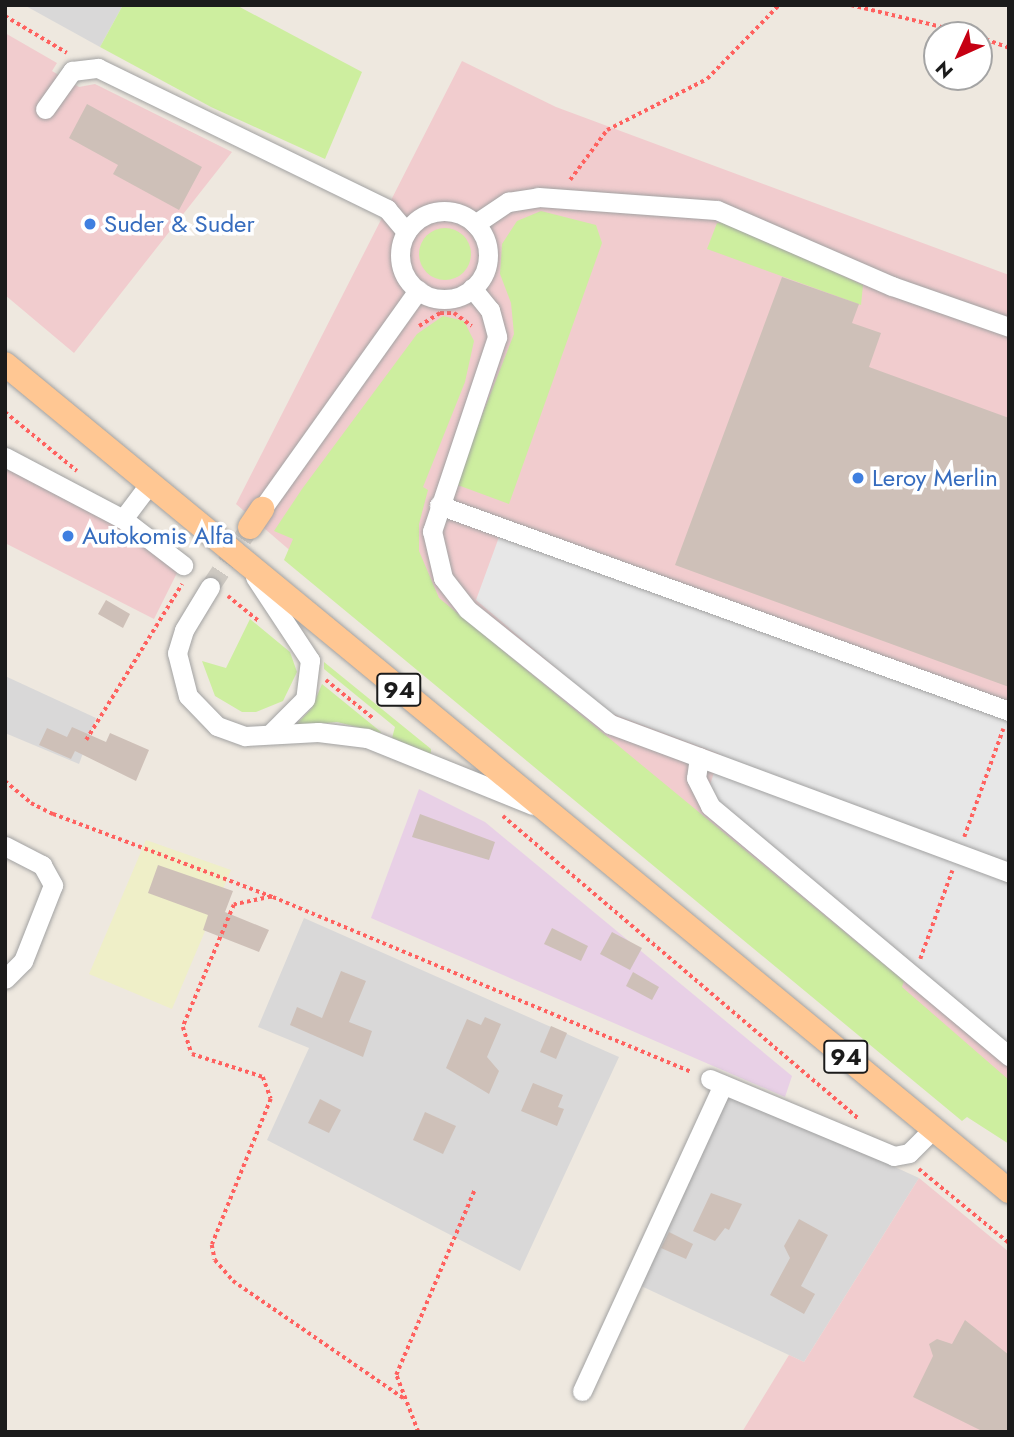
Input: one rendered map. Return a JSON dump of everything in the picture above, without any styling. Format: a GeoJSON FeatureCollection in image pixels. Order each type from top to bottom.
{"type":"FeatureCollection","features":[{"type":"Feature","properties":{"kind":"main road","name":"94"},"geometry":{"type":"LineString","coordinates":[[5,364],[251,570],[1009,1191]]}},
{"type":"Feature","properties":{"kind":"street"},"geometry":{"type":"LineString","coordinates":[[46,109],[72,71],[90,66],[387,209],[406,232]]}},
{"type":"Feature","properties":{"kind":"street"},"geometry":{"type":"LineString","coordinates":[[475,224],[508,202],[556,198],[727,212],[892,286],[1009,327]]}},
{"type":"Feature","properties":{"kind":"street"},"geometry":{"type":"LineString","coordinates":[[444,211],[475,224],[485,239],[488,257],[483,274],[472,288],[446,299],[418,290],[402,270],[400,257],[406,232],[422,216],[444,211]]}},
{"type":"Feature","properties":{"kind":"street"},"geometry":{"type":"LineString","coordinates":[[472,288],[490,310],[497,337],[432,530],[436,560],[467,609],[610,724],[1009,872]]}},
{"type":"Feature","properties":{"kind":"street"},"geometry":{"type":"LineString","coordinates":[[256,518],[418,290]]}},
{"type":"Feature","properties":{"kind":"street"},"geometry":{"type":"LineString","coordinates":[[5,457],[123,519],[183,565]]}},
{"type":"Feature","properties":{"kind":"street"},"geometry":{"type":"LineString","coordinates":[[123,519],[150,483]]}},
{"type":"Feature","properties":{"kind":"street"},"geometry":{"type":"LineString","coordinates":[[439,505],[1009,711]]}},
{"type":"Feature","properties":{"kind":"street"},"geometry":{"type":"LineString","coordinates":[[251,570],[306,649],[311,673],[305,699],[270,734]]}},
{"type":"Feature","properties":{"kind":"street"},"geometry":{"type":"LineString","coordinates":[[214,587],[179,640],[182,682],[195,708],[217,726],[245,736],[345,733],[382,744],[547,811]]}},
{"type":"Feature","properties":{"kind":"street"},"geometry":{"type":"LineString","coordinates":[[699,757],[696,778],[710,806],[1009,1056]]}},
{"type":"Feature","properties":{"kind":"street"},"geometry":{"type":"LineString","coordinates":[[5,846],[42,865],[53,885],[23,961],[5,979]]}},
{"type":"Feature","properties":{"kind":"street"},"geometry":{"type":"LineString","coordinates":[[582,1391],[716,1082],[903,1157],[933,1129]]}},
{"type":"Feature","properties":{"kind":"path"},"geometry":{"type":"LineString","coordinates":[[556,198],[607,130],[707,79],[779,5]]}},
{"type":"Feature","properties":{"kind":"path"},"geometry":{"type":"LineString","coordinates":[[851,5],[923,23]]}},
{"type":"Feature","properties":{"kind":"path"},"geometry":{"type":"LineString","coordinates":[[5,16],[90,66]]}},
{"type":"Feature","properties":{"kind":"path"},"geometry":{"type":"LineString","coordinates":[[414,332],[430,318],[454,313],[469,322],[477,338]]}},
{"type":"Feature","properties":{"kind":"path"},"geometry":{"type":"LineString","coordinates":[[5,412],[82,475]]}},
{"type":"Feature","properties":{"kind":"path"},"geometry":{"type":"LineString","coordinates":[[86,740],[182,584],[183,565]]}},
{"type":"Feature","properties":{"kind":"path"},"geometry":{"type":"LineString","coordinates":[[214,587],[267,628]]}},
{"type":"Feature","properties":{"kind":"path"},"geometry":{"type":"LineString","coordinates":[[311,673],[320,676],[387,730],[382,744]]}},
{"type":"Feature","properties":{"kind":"path"},"geometry":{"type":"LineString","coordinates":[[5,781],[31,803],[52,814],[273,897],[716,1082]]}},
{"type":"Feature","properties":{"kind":"path"},"geometry":{"type":"LineString","coordinates":[[496,810],[868,1127]]}},
{"type":"Feature","properties":{"kind":"path"},"geometry":{"type":"LineString","coordinates":[[273,897],[234,905],[183,1027],[192,1054],[263,1077],[271,1099],[212,1245],[215,1260],[233,1281],[405,1399]]}},
{"type":"Feature","properties":{"kind":"path"},"geometry":{"type":"LineString","coordinates":[[903,1157],[1009,1243]]}},
{"type":"Feature","properties":{"kind":"path"},"geometry":{"type":"LineString","coordinates":[[418,1432],[396,1375],[401,1354],[475,1189]]}},
{"type":"Feature","properties":{"kind":"shaded area"},"geometry":{"type":"Polygon","coordinates":[[[24,5],[123,5],[100,47],[24,5]]]}},
{"type":"Feature","properties":{"kind":"shaded area","name":"Suder & Suder"},"geometry":{"type":"Polygon","coordinates":[[[5,33],[57,63],[52,71],[79,87],[95,84],[232,152],[74,353],[5,295],[5,33]]]}},
{"type":"Feature","properties":{"kind":"shaded area"},"geometry":{"type":"Polygon","coordinates":[[[462,61],[556,107],[1009,275],[1009,1137],[401,646],[236,504],[462,61]]]}},
{"type":"Feature","properties":{"kind":"shaded area","name":"Autokomis Alfa"},"geometry":{"type":"Polygon","coordinates":[[[5,466],[119,528],[179,569],[154,619],[5,543],[5,466]]]}},
{"type":"Feature","properties":{"kind":"shaded area"},"geometry":{"type":"Polygon","coordinates":[[[499,537],[1009,718],[1009,1047],[722,809],[709,788],[720,754],[608,712],[476,600],[499,537]]]}},
{"type":"Feature","properties":{"kind":"shaded area"},"geometry":{"type":"Polygon","coordinates":[[[5,676],[96,718],[79,764],[5,733],[5,676]]]}},
{"type":"Feature","properties":{"kind":"shaded area"},"geometry":{"type":"Polygon","coordinates":[[[419,789],[485,822],[792,1076],[785,1097],[371,918],[419,789]]]}},
{"type":"Feature","properties":{"kind":"shaded area"},"geometry":{"type":"Polygon","coordinates":[[[304,918],[619,1057],[520,1271],[267,1140],[309,1048],[258,1027],[304,918]]]}},
{"type":"Feature","properties":{"kind":"shaded area"},"geometry":{"type":"Polygon","coordinates":[[[727,1091],[919,1178],[804,1362],[639,1285],[727,1091]]]}},
{"type":"Feature","properties":{"kind":"shaded area"},"geometry":{"type":"Polygon","coordinates":[[[919,1178],[1009,1252],[1009,1432],[742,1432],[789,1355],[804,1362],[919,1178]]]}},
{"type":"Feature","properties":{"kind":"green space"},"geometry":{"type":"Polygon","coordinates":[[[123,5],[236,5],[362,72],[325,159],[211,107],[100,47],[123,5]]]}},
{"type":"Feature","properties":{"kind":"green space"},"geometry":{"type":"Polygon","coordinates":[[[541,211],[596,225],[602,243],[509,504],[455,484],[514,334],[511,303],[500,274],[502,244],[517,221],[541,211]]]}},
{"type":"Feature","properties":{"kind":"green space"},"geometry":{"type":"Polygon","coordinates":[[[723,222],[863,285],[861,305],[707,249],[717,223],[723,222]]]}},
{"type":"Feature","properties":{"kind":"green space"},"geometry":{"type":"Polygon","coordinates":[[[445,228],[455,230],[463,236],[469,244],[469,264],[463,272],[455,278],[445,280],[435,278],[427,272],[421,264],[419,254],[421,244],[427,236],[435,230],[445,228]]]}},
{"type":"Feature","properties":{"kind":"green space"},"geometry":{"type":"Polygon","coordinates":[[[443,316],[464,321],[474,341],[465,382],[423,487],[428,490],[419,524],[419,551],[439,598],[904,981],[902,987],[1009,1080],[1009,1144],[967,1117],[962,1121],[284,560],[293,539],[274,531],[417,334],[443,316]]]}},
{"type":"Feature","properties":{"kind":"green space"},"geometry":{"type":"Polygon","coordinates":[[[250,619],[290,652],[297,672],[283,701],[256,712],[242,712],[215,696],[202,661],[226,668],[250,619]]]}},
{"type":"Feature","properties":{"kind":"green space"},"geometry":{"type":"Polygon","coordinates":[[[324,662],[431,749],[431,754],[392,738],[395,727],[324,669],[324,662]]]}},
{"type":"Feature","properties":{"kind":"green space"},"geometry":{"type":"Polygon","coordinates":[[[322,684],[381,733],[337,722],[295,726],[312,708],[322,684]]]}},
{"type":"Feature","properties":{"kind":"green space"},"geometry":{"type":"Polygon","coordinates":[[[146,840],[231,870],[172,1009],[89,974],[146,840]]]}},
{"type":"Feature","properties":{"kind":"building"},"geometry":{"type":"Polygon","coordinates":[[[87,104],[202,167],[179,210],[113,174],[118,165],[69,138],[87,104]]]}},
{"type":"Feature","properties":{"kind":"building","name":"Leroy Merlin"},"geometry":{"type":"Polygon","coordinates":[[[782,277],[859,304],[852,323],[881,333],[869,367],[1009,418],[1009,687],[675,565],[782,277]]]}},
{"type":"Feature","properties":{"kind":"building"},"geometry":{"type":"Polygon","coordinates":[[[106,600],[130,614],[123,628],[98,614],[106,600]]]}},
{"type":"Feature","properties":{"kind":"building"},"geometry":{"type":"Polygon","coordinates":[[[72,727],[106,742],[110,733],[149,750],[136,781],[75,751],[71,759],[39,745],[47,728],[67,737],[72,727]]]}},
{"type":"Feature","properties":{"kind":"building"},"geometry":{"type":"Polygon","coordinates":[[[420,814],[495,842],[489,860],[412,837],[420,814]]]}},
{"type":"Feature","properties":{"kind":"building"},"geometry":{"type":"Polygon","coordinates":[[[158,865],[233,891],[225,912],[269,930],[259,952],[203,930],[208,915],[148,893],[158,865]]]}},
{"type":"Feature","properties":{"kind":"building"},"geometry":{"type":"Polygon","coordinates":[[[552,928],[588,946],[581,961],[544,944],[552,928]]]}},
{"type":"Feature","properties":{"kind":"building"},"geometry":{"type":"Polygon","coordinates":[[[612,932],[642,948],[630,970],[600,954],[612,932]]]}},
{"type":"Feature","properties":{"kind":"building"},"geometry":{"type":"Polygon","coordinates":[[[341,971],[366,981],[349,1022],[372,1031],[363,1057],[290,1025],[297,1007],[322,1018],[341,971]]]}},
{"type":"Feature","properties":{"kind":"building"},"geometry":{"type":"Polygon","coordinates":[[[633,972],[659,987],[652,1000],[626,986],[633,972]]]}},
{"type":"Feature","properties":{"kind":"building"},"geometry":{"type":"Polygon","coordinates":[[[485,1017],[501,1024],[487,1057],[499,1071],[489,1094],[446,1068],[467,1019],[481,1025],[485,1017]]]}},
{"type":"Feature","properties":{"kind":"building"},"geometry":{"type":"Polygon","coordinates":[[[551,1026],[567,1033],[556,1059],[540,1052],[551,1026]]]}},
{"type":"Feature","properties":{"kind":"building"},"geometry":{"type":"Polygon","coordinates":[[[533,1083],[563,1095],[558,1107],[564,1109],[557,1126],[521,1111],[533,1083]]]}},
{"type":"Feature","properties":{"kind":"building"},"geometry":{"type":"Polygon","coordinates":[[[320,1099],[341,1110],[329,1133],[308,1123],[320,1099]]]}},
{"type":"Feature","properties":{"kind":"building"},"geometry":{"type":"Polygon","coordinates":[[[425,1112],[456,1126],[443,1154],[413,1140],[425,1112]]]}},
{"type":"Feature","properties":{"kind":"building"},"geometry":{"type":"Polygon","coordinates":[[[711,1193],[742,1204],[729,1230],[725,1228],[715,1241],[693,1231],[711,1193]]]}},
{"type":"Feature","properties":{"kind":"building"},"geometry":{"type":"Polygon","coordinates":[[[799,1219],[828,1235],[801,1286],[815,1294],[804,1314],[770,1295],[790,1258],[784,1246],[799,1219]]]}},
{"type":"Feature","properties":{"kind":"building"},"geometry":{"type":"Polygon","coordinates":[[[669,1232],[693,1244],[686,1259],[661,1248],[669,1232]]]}},
{"type":"Feature","properties":{"kind":"building"},"geometry":{"type":"Polygon","coordinates":[[[965,1320],[1009,1355],[1009,1432],[984,1432],[913,1397],[933,1356],[929,1344],[937,1339],[952,1344],[965,1320]]]}},
{"type":"Feature","properties":{"kind":"tunnel"},"geometry":{"type":"LineString","coordinates":[[210,587],[250,527]]}},
{"type":"Feature","properties":{"kind":"place","name":"Suder & Suder"},"geometry":{"type":"Point","coordinates":[90,224]}},
{"type":"Feature","properties":{"kind":"place","name":"Leroy Merlin"},"geometry":{"type":"Point","coordinates":[858,478]}},
{"type":"Feature","properties":{"kind":"place","name":"Autokomis Alfa"},"geometry":{"type":"Point","coordinates":[68,536]}}]}
